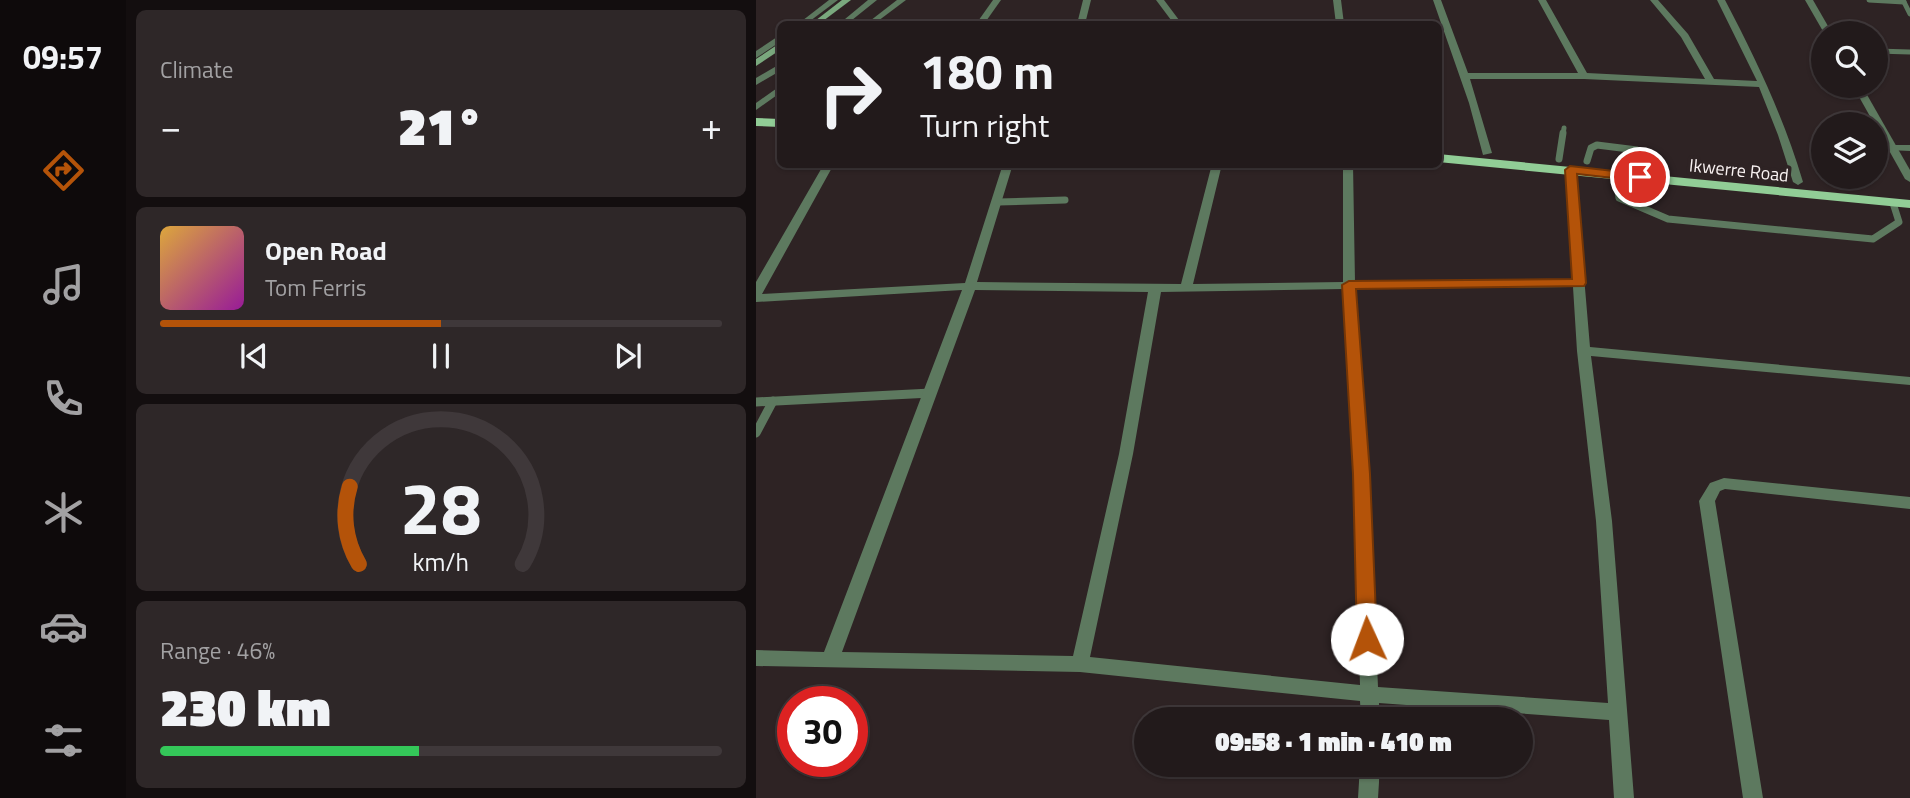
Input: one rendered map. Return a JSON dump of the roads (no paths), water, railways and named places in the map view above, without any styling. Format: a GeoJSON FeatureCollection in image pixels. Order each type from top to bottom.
{"type":"FeatureCollection","features":[{"type":"Feature","properties":{"kind":"main road"},"geometry":{"type":"LineString","coordinates":[[819,21],[847,0]]}},
{"type":"Feature","properties":{"kind":"main road"},"geometry":{"type":"LineString","coordinates":[[833,21],[859,0]]}},
{"type":"Feature","properties":{"kind":"main road"},"geometry":{"type":"LineString","coordinates":[[756,62],[777,49]]}},
{"type":"Feature","properties":{"kind":"main road"},"geometry":{"type":"LineString","coordinates":[[756,77],[777,60]]}},
{"type":"Feature","properties":{"kind":"main road"},"geometry":{"type":"LineString","coordinates":[[757,125],[777,123]]}},
{"type":"Feature","properties":{"kind":"main road"},"geometry":{"type":"LineString","coordinates":[[757,125],[777,131]]}},
{"type":"Feature","properties":{"kind":"main road","name":"Ikwerre Road"},"geometry":{"type":"LineString","coordinates":[[1442,149],[1565,164],[1616,174],[1910,204]]}},
{"type":"Feature","properties":{"kind":"main road","name":"Ikwerre Road"},"geometry":{"type":"LineString","coordinates":[[1442,158],[1565,164],[1587,161],[1910,193]]}},
{"type":"Feature","properties":{"kind":"street"},"geometry":{"type":"LineString","coordinates":[[806,21],[834,0]]}},
{"type":"Feature","properties":{"kind":"street"},"geometry":{"type":"LineString","coordinates":[[847,21],[873,0]]}},
{"type":"Feature","properties":{"kind":"street"},"geometry":{"type":"LineString","coordinates":[[874,21],[902,0]]}},
{"type":"Feature","properties":{"kind":"street"},"geometry":{"type":"LineString","coordinates":[[982,21],[997,0]]}},
{"type":"Feature","properties":{"kind":"street"},"geometry":{"type":"LineString","coordinates":[[1083,21],[1087,0]]}},
{"type":"Feature","properties":{"kind":"street"},"geometry":{"type":"LineString","coordinates":[[1160,0],[1176,21]]}},
{"type":"Feature","properties":{"kind":"street"},"geometry":{"type":"LineString","coordinates":[[1337,0],[1340,21]]}},
{"type":"Feature","properties":{"kind":"street"},"geometry":{"type":"LineString","coordinates":[[1437,0],[1487,153]]}},
{"type":"Feature","properties":{"kind":"street"},"geometry":{"type":"LineString","coordinates":[[1542,0],[1584,76]]}},
{"type":"Feature","properties":{"kind":"street"},"geometry":{"type":"LineString","coordinates":[[1654,0],[1692,46],[1711,82]]}},
{"type":"Feature","properties":{"kind":"street"},"geometry":{"type":"LineString","coordinates":[[1721,0],[1762,84],[1788,148],[1798,182]]}},
{"type":"Feature","properties":{"kind":"street"},"geometry":{"type":"LineString","coordinates":[[1809,0],[1821,21]]}},
{"type":"Feature","properties":{"kind":"street"},"geometry":{"type":"LineString","coordinates":[[756,55],[777,41]]}},
{"type":"Feature","properties":{"kind":"street"},"geometry":{"type":"LineString","coordinates":[[756,77],[777,69]]}},
{"type":"Feature","properties":{"kind":"street"},"geometry":{"type":"LineString","coordinates":[[1464,76],[1584,76],[1762,84]]}},
{"type":"Feature","properties":{"kind":"street"},"geometry":{"type":"LineString","coordinates":[[756,107],[777,91]]}},
{"type":"Feature","properties":{"kind":"street"},"geometry":{"type":"LineString","coordinates":[[1864,98],[1910,179]]}},
{"type":"Feature","properties":{"kind":"street"},"geometry":{"type":"LineString","coordinates":[[1892,148],[1910,148]]}},
{"type":"Feature","properties":{"kind":"street"},"geometry":{"type":"LineString","coordinates":[[1565,164],[1604,521],[1624,798]]}},
{"type":"Feature","properties":{"kind":"street"},"geometry":{"type":"LineString","coordinates":[[756,296],[827,168]]}},
{"type":"Feature","properties":{"kind":"street"},"geometry":{"type":"LineString","coordinates":[[830,660],[970,286],[1007,168]]}},
{"type":"Feature","properties":{"kind":"street"},"geometry":{"type":"LineString","coordinates":[[1186,287],[1216,168]]}},
{"type":"Feature","properties":{"kind":"street"},"geometry":{"type":"LineString","coordinates":[[1348,168],[1349,285],[1361,474],[1370,707]]}},
{"type":"Feature","properties":{"kind":"street"},"geometry":{"type":"LineString","coordinates":[[756,296],[970,286],[1155,288],[1579,283]]}},
{"type":"Feature","properties":{"kind":"street"},"geometry":{"type":"LineString","coordinates":[[1080,664],[1126,454],[1155,288]]}},
{"type":"Feature","properties":{"kind":"street"},"geometry":{"type":"LineString","coordinates":[[1584,351],[1910,381]]}},
{"type":"Feature","properties":{"kind":"street"},"geometry":{"type":"LineString","coordinates":[[1753,798],[1707,501],[1715,487],[1724,483],[1910,503]]}},
{"type":"Feature","properties":{"kind":"street"},"geometry":{"type":"LineString","coordinates":[[756,658],[1080,664],[1369,694],[1618,712]]}},
{"type":"Feature","properties":{"kind":"street"},"geometry":{"type":"LineString","coordinates":[[1368,798],[1369,777]]}},
{"type":"Feature","properties":{"kind":"lane"},"geometry":{"type":"LineString","coordinates":[[1868,0],[1903,1],[1910,14]]}},
{"type":"Feature","properties":{"kind":"lane"},"geometry":{"type":"LineString","coordinates":[[1888,51],[1910,52]]}},
{"type":"Feature","properties":{"kind":"lane"},"geometry":{"type":"LineString","coordinates":[[1564,128],[1565,164]]}},
{"type":"Feature","properties":{"kind":"lane"},"geometry":{"type":"LineString","coordinates":[[1587,161],[1591,148],[1597,145],[1637,150]]}},
{"type":"Feature","properties":{"kind":"lane"},"geometry":{"type":"LineString","coordinates":[[1616,174],[1619,198],[1668,219],[1873,239],[1899,222],[1893,203]]}},
{"type":"Feature","properties":{"kind":"lane"},"geometry":{"type":"LineString","coordinates":[[998,202],[1065,200]]}},
{"type":"Feature","properties":{"kind":"lane"},"geometry":{"type":"LineString","coordinates":[[756,402],[931,393]]}},
{"type":"Feature","properties":{"kind":"lane"},"geometry":{"type":"LineString","coordinates":[[756,433],[773,401]]}}]}
